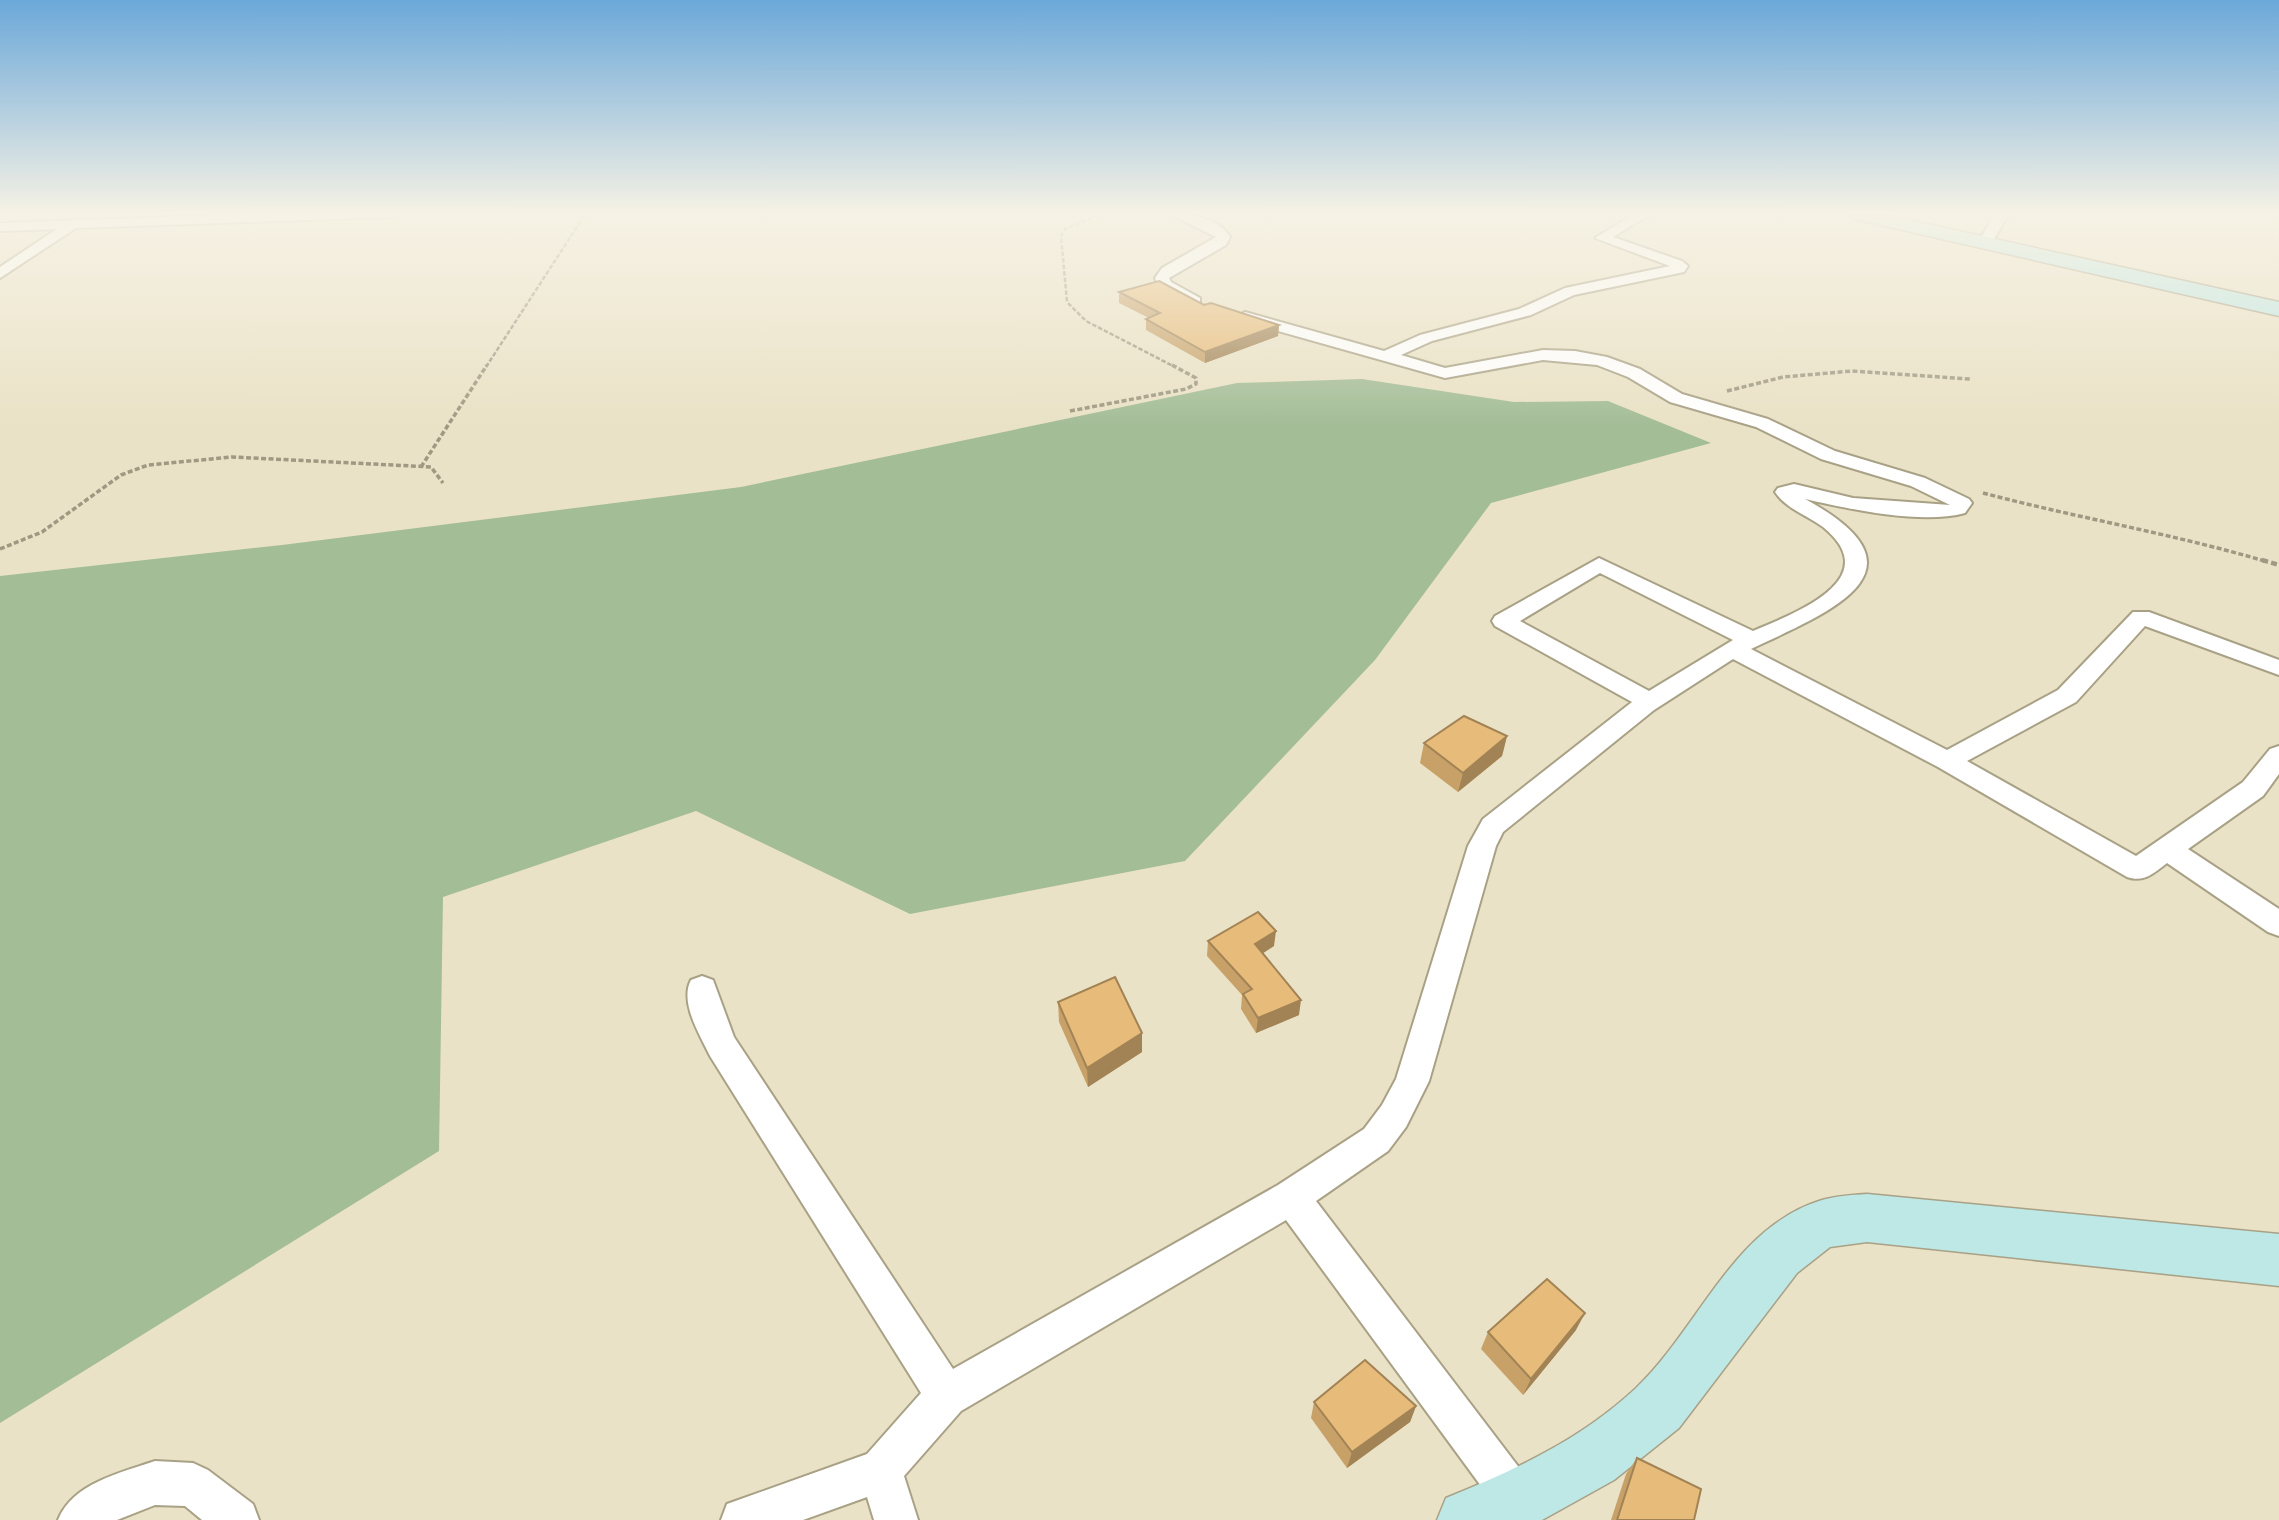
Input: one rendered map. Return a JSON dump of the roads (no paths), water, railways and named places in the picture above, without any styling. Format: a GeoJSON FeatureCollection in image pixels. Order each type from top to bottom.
{"type":"FeatureCollection","features":[{"type":"Feature","properties":{"kind":"main road"},"geometry":{"type":"LineString","coordinates":[[2167,284],[2279,309]]}},
{"type":"Feature","properties":{"kind":"main road"},"geometry":{"type":"LineString","coordinates":[[1468,1520],[1518,1501],[1595,1459],[1659,1406],[1784,1248],[1818,1226],[1867,1218],[2279,1260]]}},
{"type":"Feature","properties":{"kind":"street"},"geometry":{"type":"LineString","coordinates":[[743,1520],[881,1470],[946,1396],[1291,1197],[1376,1140],[1394,1116],[1412,1081],[1482,846],[1493,826],[1510,810],[1652,702],[1743,645],[1814,612],[1849,585],[1855,564],[1847,537],[1832,522],[1789,498],[1785,492],[1794,489],[1853,504],[1947,512],[1958,509],[1962,503],[1918,482],[1828,456],[1762,423],[1685,401],[1634,373],[1601,361],[1575,356],[1518,358],[1455,373],[1436,372],[1220,310],[1165,284]]}},
{"type":"Feature","properties":{"kind":"street"},"geometry":{"type":"LineString","coordinates":[[1384,357],[1426,338],[1512,317],[1570,291],[1605,284]]}},
{"type":"Feature","properties":{"kind":"street"},"geometry":{"type":"LineString","coordinates":[[1652,702],[1503,621],[1598,564],[2137,870],[2253,789],[2279,755]]}},
{"type":"Feature","properties":{"kind":"street"},"geometry":{"type":"LineString","coordinates":[[1947,761],[2067,696],[2141,617],[2279,668]]}},
{"type":"Feature","properties":{"kind":"street"},"geometry":{"type":"LineString","coordinates":[[2167,849],[2279,923]]}},
{"type":"Feature","properties":{"kind":"street"},"geometry":{"type":"LineString","coordinates":[[702,989],[708,1016],[722,1046],[946,1396]]}},
{"type":"Feature","properties":{"kind":"street"},"geometry":{"type":"LineString","coordinates":[[1291,1197],[1518,1501]]}},
{"type":"Feature","properties":{"kind":"street"},"geometry":{"type":"LineString","coordinates":[[881,1470],[896,1520]]}},
{"type":"Feature","properties":{"kind":"street"},"geometry":{"type":"LineString","coordinates":[[80,1520],[109,1499],[155,1483],[193,1485],[236,1520]]}}]}
